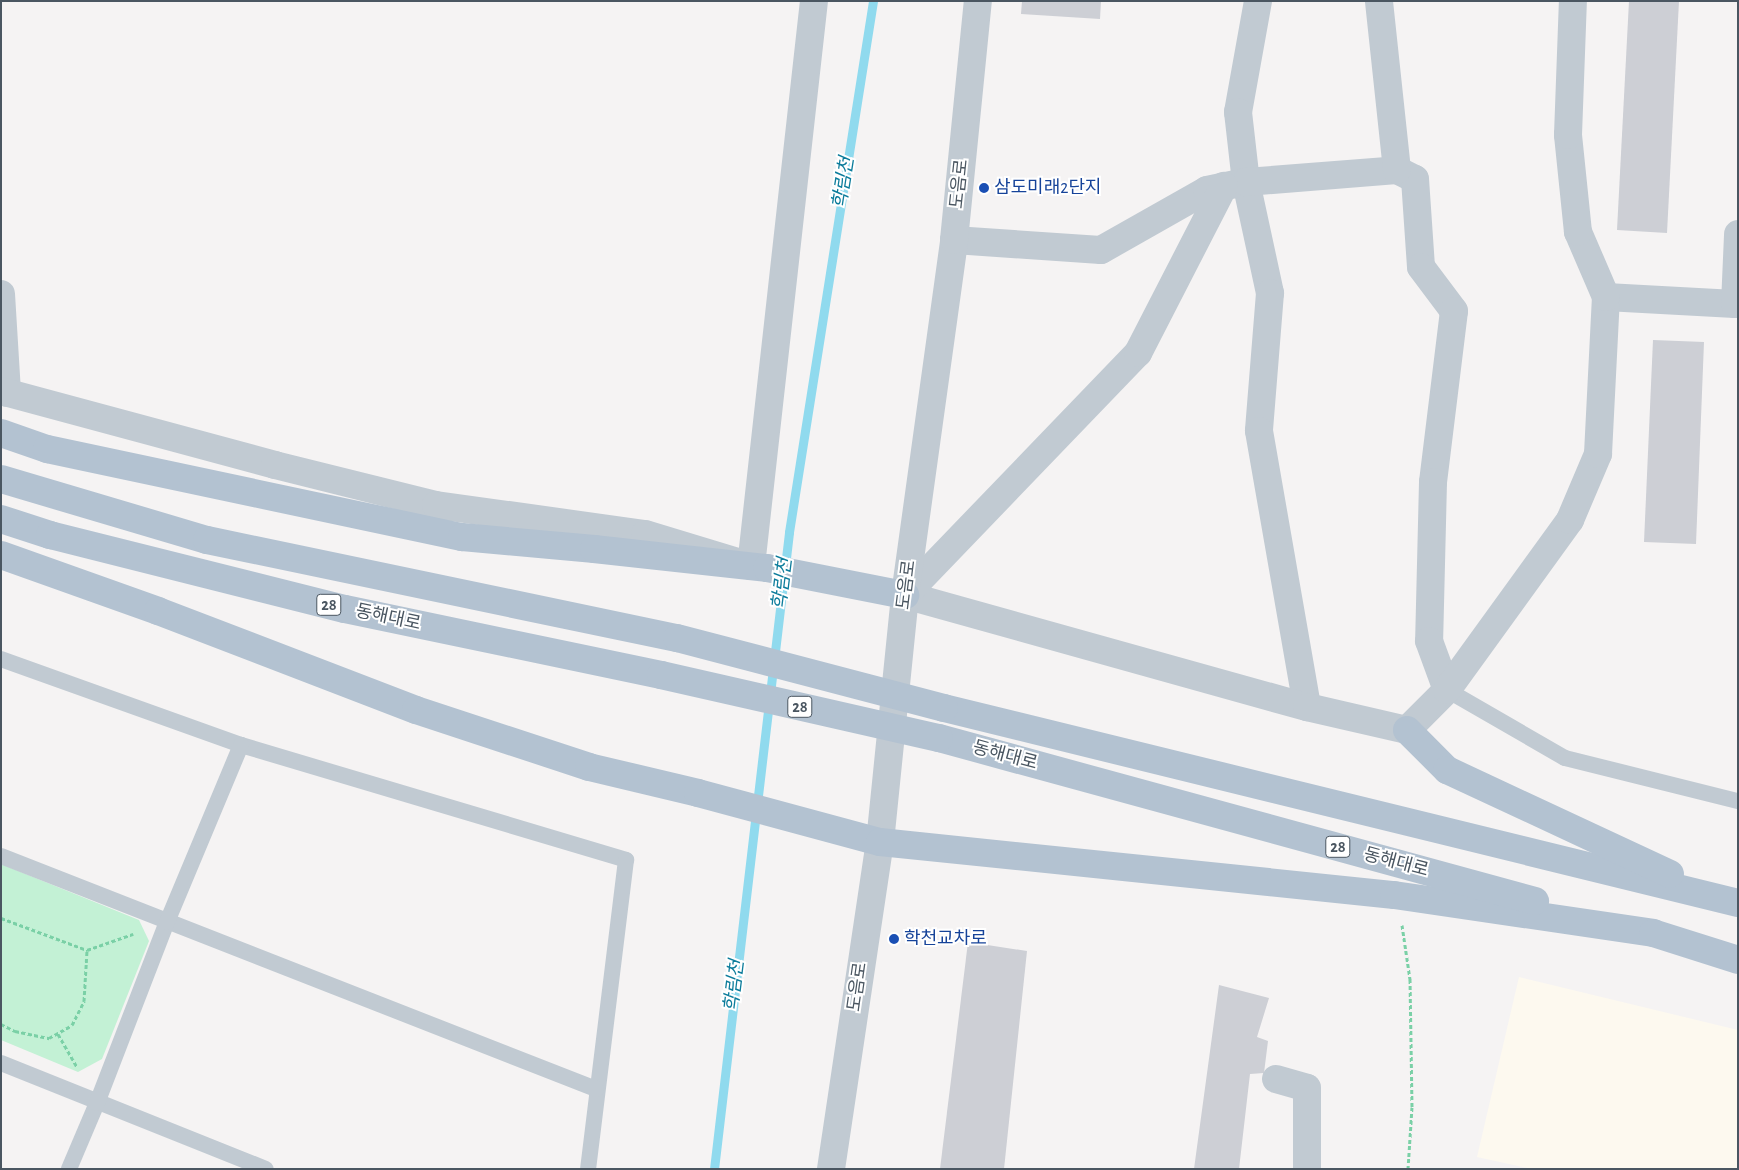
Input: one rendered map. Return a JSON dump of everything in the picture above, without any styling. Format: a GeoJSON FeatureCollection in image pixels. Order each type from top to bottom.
{"type":"FeatureCollection","features":[{"type":"Feature","properties":{"kind":"main road"},"geometry":{"type":"LineString","coordinates":[[1,433],[47,449],[462,538],[594,549],[758,567],[905,595]]}},
{"type":"Feature","properties":{"kind":"main road"},"geometry":{"type":"LineString","coordinates":[[1,479],[207,540],[677,638],[944,708],[1732,902]]}},
{"type":"Feature","properties":{"kind":"main road","name":"동해대로"},"geometry":{"type":"LineString","coordinates":[[1,519],[50,535],[346,609],[661,675],[939,738],[1653,933],[1738,952]]}},
{"type":"Feature","properties":{"kind":"main road"},"geometry":{"type":"LineString","coordinates":[[1,555],[158,611],[416,710],[589,767],[698,793],[880,842],[1394,895],[1653,933],[1738,960]]}},
{"type":"Feature","properties":{"kind":"main road"},"geometry":{"type":"LineString","coordinates":[[1407,730],[1447,770],[1732,902]]}},
{"type":"Feature","properties":{"kind":"street"},"geometry":{"type":"LineString","coordinates":[[1,294],[4,392],[274,465],[436,505],[645,534],[758,567],[814,1]]}},
{"type":"Feature","properties":{"kind":"street","name":"도음로"},"geometry":{"type":"LineString","coordinates":[[831,1169],[880,842],[905,595],[954,240],[978,1]]}},
{"type":"Feature","properties":{"kind":"street"},"geometry":{"type":"LineString","coordinates":[[1258,1],[1238,112],[1235,184],[1270,293],[1259,431],[1307,707]]}},
{"type":"Feature","properties":{"kind":"street"},"geometry":{"type":"LineString","coordinates":[[1379,1],[1398,170]]}},
{"type":"Feature","properties":{"kind":"street"},"geometry":{"type":"LineString","coordinates":[[1235,184],[1138,353],[905,595],[1307,707],[1407,730],[1447,690],[1570,520],[1598,454],[1606,297],[1578,232],[1568,135],[1573,1]]}},
{"type":"Feature","properties":{"kind":"street"},"geometry":{"type":"LineString","coordinates":[[954,240],[1101,250],[1207,190],[1235,184],[1398,170],[1415,179],[1421,267],[1454,311],[1433,482],[1429,641],[1447,690]]}},
{"type":"Feature","properties":{"kind":"street"},"geometry":{"type":"LineString","coordinates":[[1606,297],[1736,305],[1738,234]]}},
{"type":"Feature","properties":{"kind":"street"},"geometry":{"type":"LineString","coordinates":[[1276,1079],[1308,1088],[1307,1169]]}},
{"type":"Feature","properties":{"kind":"lane"},"geometry":{"type":"LineString","coordinates":[[1,659],[241,746],[626,860],[596,1089],[588,1169]]}},
{"type":"Feature","properties":{"kind":"lane"},"geometry":{"type":"LineString","coordinates":[[1447,690],[1565,758],[1738,801]]}},
{"type":"Feature","properties":{"kind":"lane"},"geometry":{"type":"LineString","coordinates":[[69,1169],[97,1103],[167,922],[241,746]]}},
{"type":"Feature","properties":{"kind":"lane"},"geometry":{"type":"LineString","coordinates":[[1,856],[596,1089]]}},
{"type":"Feature","properties":{"kind":"lane"},"geometry":{"type":"LineString","coordinates":[[1,1064],[266,1169]]}},
{"type":"Feature","properties":{"kind":"path"},"geometry":{"type":"LineString","coordinates":[[1,918],[87,950],[136,932]]}},
{"type":"Feature","properties":{"kind":"path"},"geometry":{"type":"LineString","coordinates":[[1401,920],[1410,979],[1412,1107],[1408,1169]]}},
{"type":"Feature","properties":{"kind":"path"},"geometry":{"type":"LineString","coordinates":[[1,1024],[15,1032],[49,1038],[72,1025],[84,1001],[87,950]]}},
{"type":"Feature","properties":{"kind":"path"},"geometry":{"type":"LineString","coordinates":[[58,1034],[77,1067]]}},
{"type":"Feature","properties":{"kind":"shaded area"},"geometry":{"type":"Polygon","coordinates":[[[1519,977],[1738,1030],[1738,1169],[1532,1169],[1477,1157],[1519,977]]]}},
{"type":"Feature","properties":{"kind":"green space"},"geometry":{"type":"Polygon","coordinates":[[[1,864],[139,920],[149,941],[102,1059],[78,1072],[1,1040],[1,864]]]}},
{"type":"Feature","properties":{"kind":"building"},"geometry":{"type":"Polygon","coordinates":[[[1022,1],[1101,1],[1100,19],[1021,14],[1022,1]]]}},
{"type":"Feature","properties":{"kind":"building"},"geometry":{"type":"Polygon","coordinates":[[[1629,1],[1679,1],[1667,233],[1617,230],[1629,1]]]}},
{"type":"Feature","properties":{"kind":"building"},"geometry":{"type":"Polygon","coordinates":[[[1653,340],[1704,342],[1696,544],[1644,542],[1653,340]]]}},
{"type":"Feature","properties":{"kind":"building"},"geometry":{"type":"Polygon","coordinates":[[[968,942],[1027,951],[1004,1169],[940,1169],[968,942]]]}},
{"type":"Feature","properties":{"kind":"building"},"geometry":{"type":"Polygon","coordinates":[[[1219,985],[1269,998],[1257,1037],[1268,1041],[1264,1073],[1250,1074],[1239,1169],[1194,1169],[1219,985]]]}},
{"type":"Feature","properties":{"kind":"waterway","name":"학림천"},"geometry":{"type":"LineString","coordinates":[[714,1169],[789,532],[873,1]]}},
{"type":"Feature","properties":{"kind":"place","name":"삼도미래2단지"},"geometry":{"type":"Point","coordinates":[984,188]}},
{"type":"Feature","properties":{"kind":"place","name":"학천교차로"},"geometry":{"type":"Point","coordinates":[894,939]}}]}
